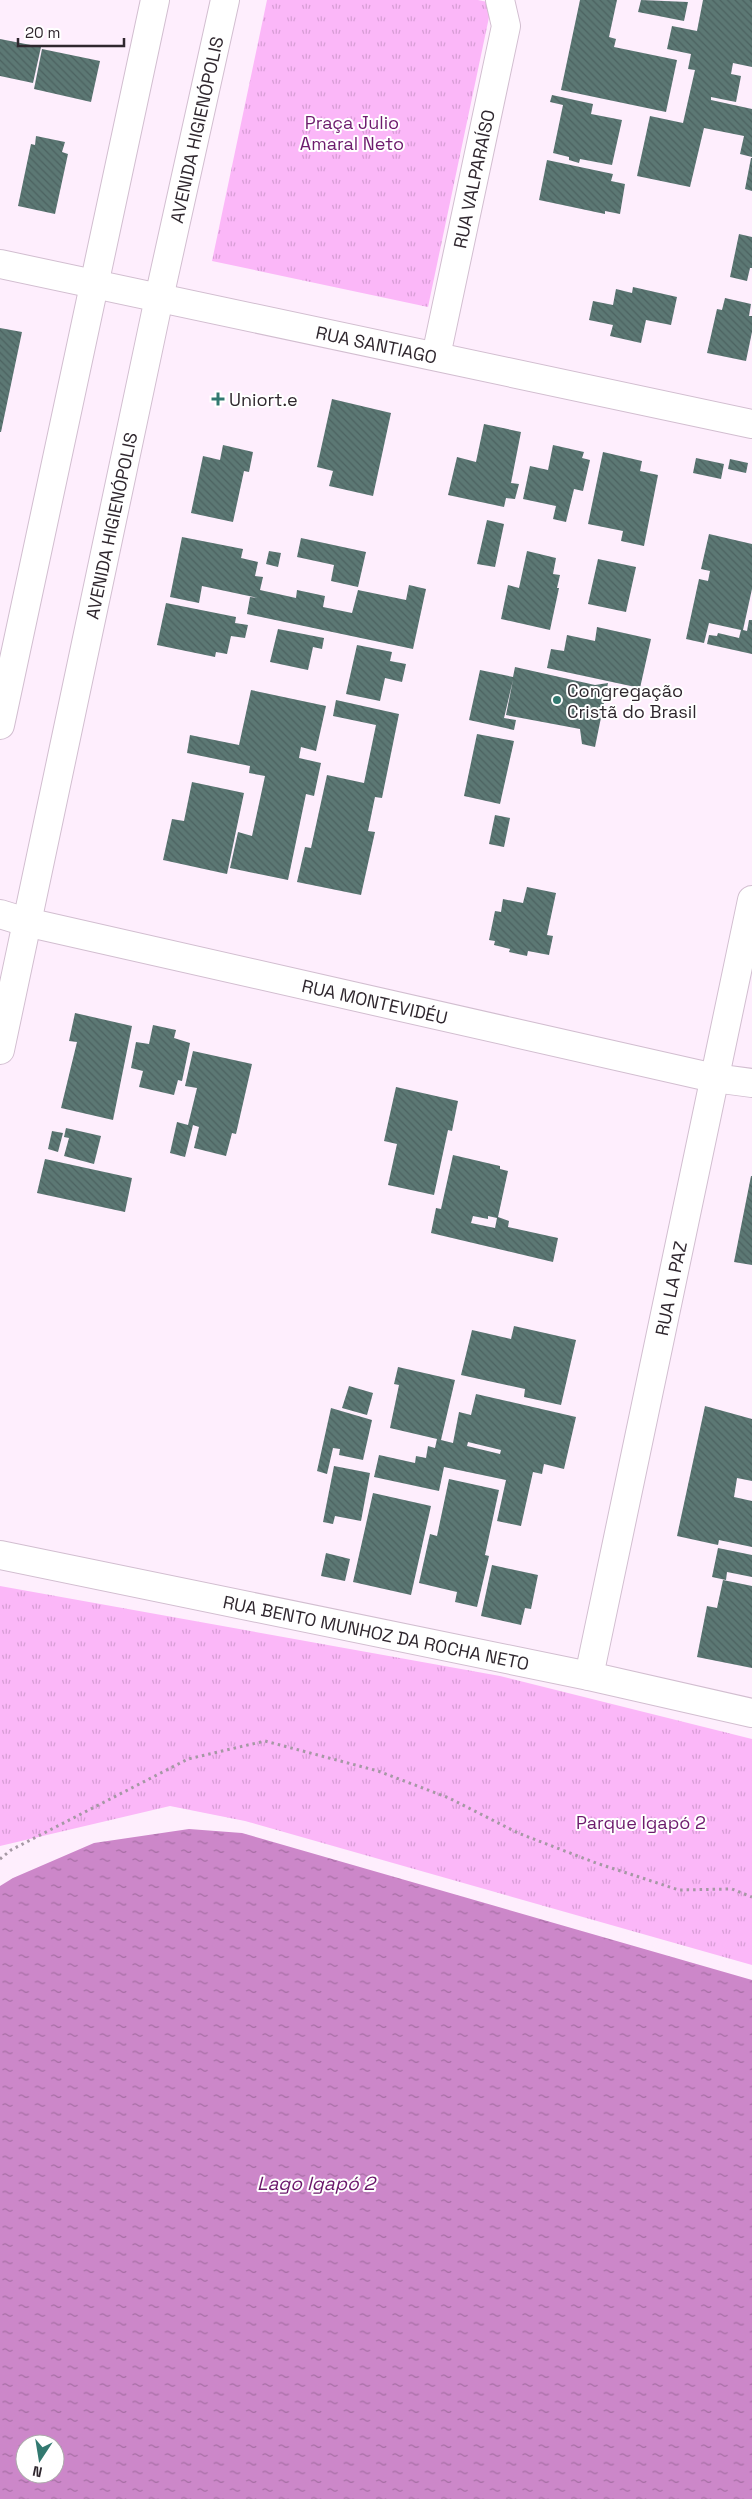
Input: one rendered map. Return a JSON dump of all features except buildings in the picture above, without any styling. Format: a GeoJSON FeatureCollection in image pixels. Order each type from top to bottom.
{"type":"FeatureCollection","features":[{"type":"Feature","properties":{"kind":"street"},"geometry":{"type":"LineString","coordinates":[[0,725],[155,0]]}},
{"type":"Feature","properties":{"kind":"street","name":"AVENIDA HIGIENÓPOLIS"},"geometry":{"type":"LineString","coordinates":[[0,1050],[159,298],[225,0]]}},
{"type":"Feature","properties":{"kind":"street","name":"RUA VALPARAÍSO"},"geometry":{"type":"LineString","coordinates":[[436,356],[506,26],[500,0]]}},
{"type":"Feature","properties":{"kind":"street","name":"RUA SANTIAGO"},"geometry":{"type":"LineString","coordinates":[[0,264],[752,424]]}},
{"type":"Feature","properties":{"kind":"street","name":"RUA LA PAZ"},"geometry":{"type":"LineString","coordinates":[[589,1676],[752,900]]}},
{"type":"Feature","properties":{"kind":"street","name":"RUA MONTEVIDÉU"},"geometry":{"type":"LineString","coordinates":[[0,914],[26,922],[714,1078],[752,1083]]}},
{"type":"Feature","properties":{"kind":"street","name":"RUA BENTO MUNHOZ DA ROCHA NETO"},"geometry":{"type":"LineString","coordinates":[[0,1555],[589,1676],[752,1713]]}},
{"type":"Feature","properties":{"kind":"path"},"geometry":{"type":"LineString","coordinates":[[0,1859],[11,1850],[188,1759],[265,1741],[378,1771],[449,1798],[518,1833],[596,1863],[660,1884],[679,1890],[732,1889],[752,1898]]}},
{"type":"Feature","properties":{"kind":"green space","name":"Praça Julio Amaral Neto"},"geometry":{"type":"Polygon","coordinates":[[[267,0],[478,0],[492,3],[428,307],[212,261],[267,0]]]}},
{"type":"Feature","properties":{"kind":"green space","name":"Parque Igapó 2"},"geometry":{"type":"Polygon","coordinates":[[[0,1586],[500,1676],[752,1739],[752,1965],[245,1821],[170,1806],[0,1846],[0,1586]]]}},
{"type":"Feature","properties":{"kind":"water","name":"Lago Igapó 2"},"geometry":{"type":"Polygon","coordinates":[[[189,1829],[242,1833],[752,1980],[752,2499],[0,2499],[0,1886],[13,1878],[94,1843],[189,1829]]]}},
{"type":"Feature","properties":{"kind":"place","name":"Uniort.e"},"geometry":{"type":"Point","coordinates":[218,399]}},
{"type":"Feature","properties":{"kind":"place","name":"Congregação Cristã do Brasil"},"geometry":{"type":"Point","coordinates":[557,700]}}]}
